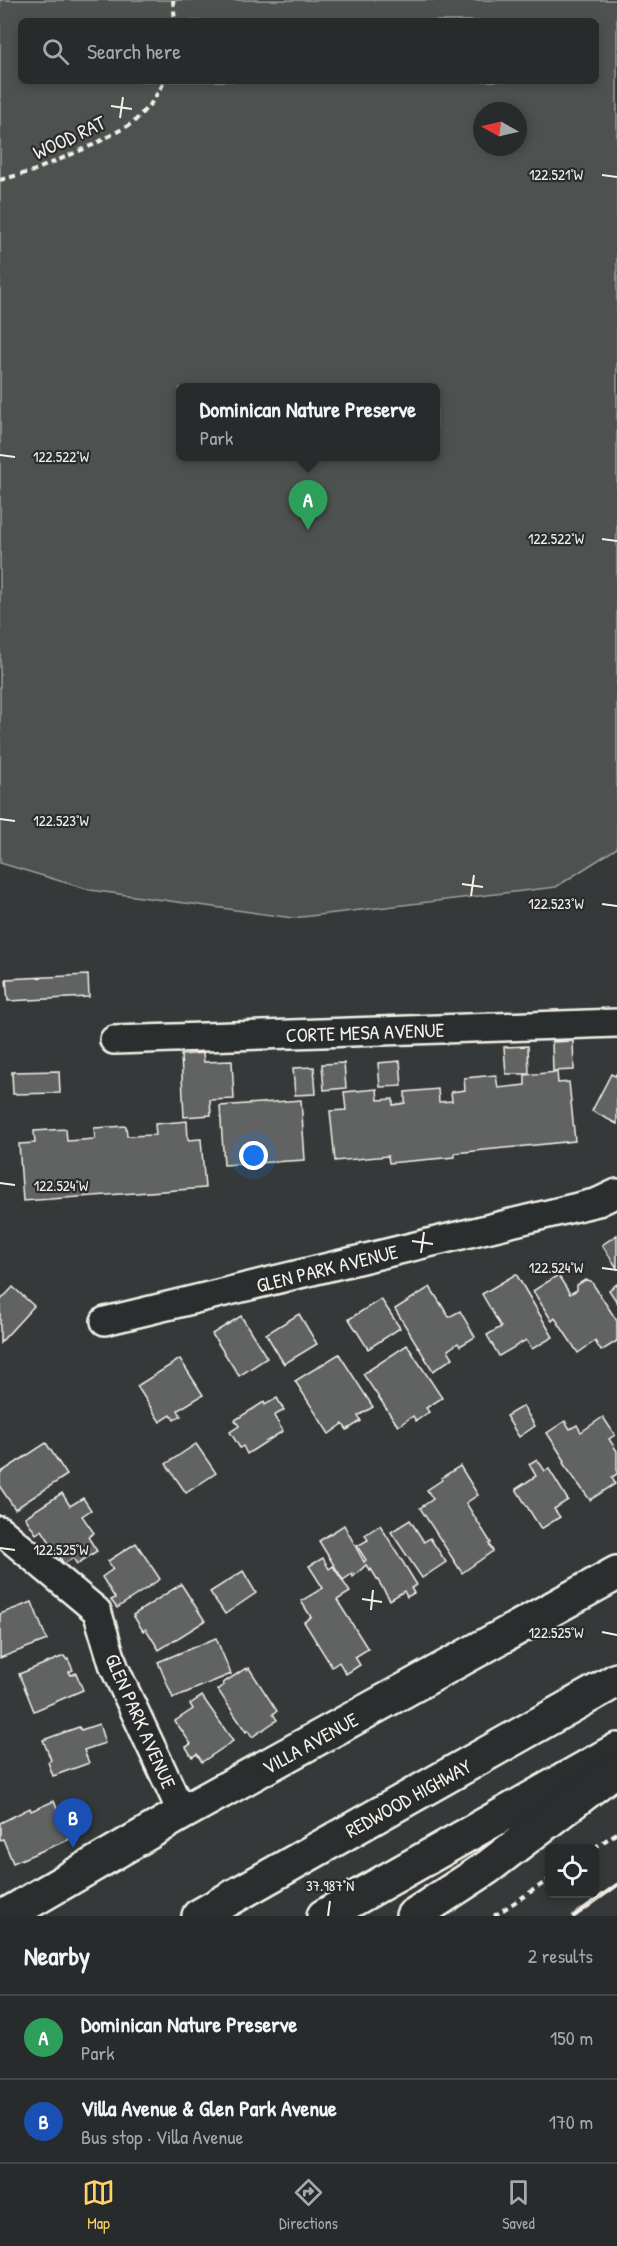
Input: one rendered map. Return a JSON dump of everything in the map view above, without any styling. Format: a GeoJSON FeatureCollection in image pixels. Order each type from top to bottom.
{"type":"FeatureCollection","features":[{"type":"Feature","properties":{"kind":"main road","name":"VILLA AVENUE"},"geometry":{"type":"LineString","coordinates":[[5,1916],[182,1813],[617,1573]]}},
{"type":"Feature","properties":{"kind":"main road","name":"REDWOOD HIGHWAY"},"geometry":{"type":"LineString","coordinates":[[199,1916],[617,1680]]}},
{"type":"Feature","properties":{"kind":"main road"},"geometry":{"type":"LineString","coordinates":[[324,1916],[617,1750]]}},
{"type":"Feature","properties":{"kind":"main road"},"geometry":{"type":"LineString","coordinates":[[413,1916],[488,1867],[617,1769]]}},
{"type":"Feature","properties":{"kind":"street","name":"CORTE MESA AVENUE"},"geometry":{"type":"LineString","coordinates":[[114,1040],[617,1023]]}},
{"type":"Feature","properties":{"kind":"street","name":"GLEN PARK AVENUE"},"geometry":{"type":"LineString","coordinates":[[105,1321],[598,1202],[617,1193]]}},
{"type":"Feature","properties":{"kind":"street","name":"GLEN PARK AVENUE"},"geometry":{"type":"LineString","coordinates":[[0,1530],[97,1611],[114,1667],[182,1813]]}},
{"type":"Feature","properties":{"kind":"path"},"geometry":{"type":"LineString","coordinates":[[173,0],[175,18]]}},
{"type":"Feature","properties":{"kind":"path","name":"WOOD RAT"},"geometry":{"type":"LineString","coordinates":[[0,180],[33,171],[93,145],[133,123],[152,102],[163,84]]}},
{"type":"Feature","properties":{"kind":"path"},"geometry":{"type":"LineString","coordinates":[[599,1845],[617,1833]]}},
{"type":"Feature","properties":{"kind":"path"},"geometry":{"type":"LineString","coordinates":[[494,1916],[545,1882]]}},
{"type":"Feature","properties":{"kind":"shaded area"},"geometry":{"type":"Polygon","coordinates":[[[0,0],[617,0],[617,848],[556,887],[293,918],[90,890],[0,863],[0,0]]]}},
{"type":"Feature","properties":{"kind":"building"},"geometry":{"type":"Polygon","coordinates":[[[88,975],[89,997],[8,1001],[6,979],[88,975]]]}},
{"type":"Feature","properties":{"kind":"building"},"geometry":{"type":"Polygon","coordinates":[[[573,1041],[574,1070],[553,1071],[552,1042],[573,1041]]]}},
{"type":"Feature","properties":{"kind":"building"},"geometry":{"type":"Polygon","coordinates":[[[528,1046],[529,1074],[506,1074],[504,1047],[528,1046]]]}},
{"type":"Feature","properties":{"kind":"building"},"geometry":{"type":"Polygon","coordinates":[[[203,1053],[204,1062],[232,1061],[234,1099],[210,1100],[211,1115],[184,1117],[181,1055],[203,1053]]]}},
{"type":"Feature","properties":{"kind":"building"},"geometry":{"type":"Polygon","coordinates":[[[400,1061],[402,1086],[380,1087],[378,1063],[400,1061]]]}},
{"type":"Feature","properties":{"kind":"building"},"geometry":{"type":"Polygon","coordinates":[[[344,1063],[346,1088],[324,1090],[322,1064],[344,1063]]]}},
{"type":"Feature","properties":{"kind":"building"},"geometry":{"type":"Polygon","coordinates":[[[314,1067],[316,1094],[295,1095],[293,1068],[314,1067]]]}},
{"type":"Feature","properties":{"kind":"building"},"geometry":{"type":"Polygon","coordinates":[[[59,1071],[60,1093],[13,1094],[12,1072],[59,1071]]]}},
{"type":"Feature","properties":{"kind":"building"},"geometry":{"type":"Polygon","coordinates":[[[557,1072],[558,1083],[569,1082],[575,1141],[455,1153],[455,1157],[389,1163],[388,1156],[335,1161],[330,1111],[346,1110],[344,1092],[377,1089],[378,1100],[393,1099],[393,1105],[405,1103],[405,1092],[438,1089],[439,1102],[452,1101],[451,1092],[465,1090],[464,1078],[496,1075],[498,1088],[525,1085],[525,1075],[557,1072]]]}},
{"type":"Feature","properties":{"kind":"building"},"geometry":{"type":"Polygon","coordinates":[[[617,1073],[617,1124],[592,1111],[611,1074],[615,1076],[617,1073]]]}},
{"type":"Feature","properties":{"kind":"building"},"geometry":{"type":"Polygon","coordinates":[[[301,1100],[305,1160],[224,1165],[220,1106],[301,1100]]]}},
{"type":"Feature","properties":{"kind":"building"},"geometry":{"type":"Polygon","coordinates":[[[187,1121],[188,1140],[201,1139],[205,1188],[23,1201],[19,1144],[35,1143],[34,1131],[66,1129],[67,1141],[95,1139],[94,1128],[126,1126],[127,1136],[156,1135],[155,1124],[187,1121]]]}},
{"type":"Feature","properties":{"kind":"building"},"geometry":{"type":"Polygon","coordinates":[[[617,1235],[617,1268],[602,1245],[617,1235]]]}},
{"type":"Feature","properties":{"kind":"building"},"geometry":{"type":"Polygon","coordinates":[[[516,1274],[553,1337],[532,1349],[526,1340],[499,1356],[487,1335],[501,1327],[482,1294],[516,1274]]]}},
{"type":"Feature","properties":{"kind":"building"},"geometry":{"type":"Polygon","coordinates":[[[558,1275],[570,1294],[577,1290],[577,1285],[585,1280],[591,1281],[617,1321],[617,1341],[601,1351],[595,1341],[578,1353],[555,1318],[552,1321],[533,1291],[558,1275]]]}},
{"type":"Feature","properties":{"kind":"building"},"geometry":{"type":"Polygon","coordinates":[[[617,1284],[617,1302],[609,1290],[617,1284]]]}},
{"type":"Feature","properties":{"kind":"building"},"geometry":{"type":"Polygon","coordinates":[[[13,1287],[34,1306],[0,1343],[0,1301],[13,1287]]]}},
{"type":"Feature","properties":{"kind":"building"},"geometry":{"type":"Polygon","coordinates":[[[430,1287],[449,1317],[460,1311],[475,1337],[460,1346],[458,1343],[448,1350],[453,1358],[433,1371],[395,1309],[430,1287]]]}},
{"type":"Feature","properties":{"kind":"building"},"geometry":{"type":"Polygon","coordinates":[[[381,1299],[400,1328],[368,1349],[349,1319],[381,1299]]]}},
{"type":"Feature","properties":{"kind":"building"},"geometry":{"type":"Polygon","coordinates":[[[299,1314],[317,1344],[284,1364],[266,1334],[299,1314]]]}},
{"type":"Feature","properties":{"kind":"building"},"geometry":{"type":"Polygon","coordinates":[[[241,1316],[267,1358],[239,1376],[212,1334],[241,1316]]]}},
{"type":"Feature","properties":{"kind":"building"},"geometry":{"type":"Polygon","coordinates":[[[407,1345],[442,1398],[426,1408],[429,1412],[416,1421],[413,1416],[398,1426],[363,1374],[407,1345]]]}},
{"type":"Feature","properties":{"kind":"building"},"geometry":{"type":"Polygon","coordinates":[[[339,1354],[373,1407],[358,1416],[361,1421],[347,1430],[343,1424],[329,1434],[295,1381],[339,1354]]]}},
{"type":"Feature","properties":{"kind":"building"},"geometry":{"type":"Polygon","coordinates":[[[180,1359],[203,1395],[178,1410],[181,1416],[174,1420],[171,1415],[160,1422],[137,1386],[180,1359]]]}},
{"type":"Feature","properties":{"kind":"building"},"geometry":{"type":"Polygon","coordinates":[[[277,1398],[284,1410],[274,1416],[283,1431],[247,1454],[243,1446],[240,1448],[230,1432],[239,1426],[235,1420],[264,1402],[265,1405],[277,1398]]]}},
{"type":"Feature","properties":{"kind":"building"},"geometry":{"type":"Polygon","coordinates":[[[523,1406],[535,1426],[519,1437],[506,1416],[523,1406]]]}},
{"type":"Feature","properties":{"kind":"building"},"geometry":{"type":"Polygon","coordinates":[[[603,1417],[615,1435],[609,1439],[617,1451],[617,1474],[612,1477],[615,1484],[590,1500],[563,1463],[565,1461],[547,1433],[565,1421],[570,1429],[577,1425],[581,1432],[603,1417]]]}},
{"type":"Feature","properties":{"kind":"building"},"geometry":{"type":"Polygon","coordinates":[[[46,1443],[67,1475],[15,1509],[0,1487],[0,1473],[46,1443]]]}},
{"type":"Feature","properties":{"kind":"building"},"geometry":{"type":"Polygon","coordinates":[[[196,1444],[216,1473],[186,1493],[166,1464],[196,1444]]]}},
{"type":"Feature","properties":{"kind":"building"},"geometry":{"type":"Polygon","coordinates":[[[537,1459],[545,1471],[549,1469],[568,1500],[554,1509],[560,1517],[541,1529],[516,1489],[536,1476],[529,1464],[537,1459]]]}},
{"type":"Feature","properties":{"kind":"building"},"geometry":{"type":"Polygon","coordinates":[[[460,1466],[478,1495],[466,1503],[491,1543],[489,1544],[493,1551],[462,1573],[420,1508],[433,1499],[427,1490],[460,1466]]]}},
{"type":"Feature","properties":{"kind":"building"},"geometry":{"type":"Polygon","coordinates":[[[62,1493],[70,1506],[83,1498],[91,1510],[82,1516],[94,1533],[88,1537],[97,1551],[77,1564],[73,1558],[64,1564],[42,1530],[36,1534],[25,1517],[62,1493]]]}},
{"type":"Feature","properties":{"kind":"building"},"geometry":{"type":"Polygon","coordinates":[[[410,1520],[424,1542],[430,1538],[446,1562],[422,1578],[391,1532],[410,1520]]]}},
{"type":"Feature","properties":{"kind":"building"},"geometry":{"type":"Polygon","coordinates":[[[344,1525],[364,1562],[366,1560],[357,1546],[368,1540],[365,1535],[380,1525],[417,1585],[411,1588],[414,1593],[407,1597],[404,1591],[390,1600],[371,1569],[370,1571],[366,1565],[353,1577],[352,1574],[343,1580],[319,1541],[344,1525]]]}},
{"type":"Feature","properties":{"kind":"building"},"geometry":{"type":"Polygon","coordinates":[[[136,1543],[160,1579],[117,1608],[111,1600],[115,1598],[102,1577],[113,1569],[108,1561],[136,1543]]]}},
{"type":"Feature","properties":{"kind":"building"},"geometry":{"type":"Polygon","coordinates":[[[323,1558],[329,1569],[333,1566],[350,1592],[337,1600],[368,1649],[355,1657],[360,1665],[346,1674],[339,1662],[332,1667],[304,1622],[311,1617],[301,1601],[323,1588],[309,1566],[323,1558]]]}},
{"type":"Feature","properties":{"kind":"building"},"geometry":{"type":"Polygon","coordinates":[[[243,1571],[256,1593],[225,1614],[210,1592],[243,1571]]]}},
{"type":"Feature","properties":{"kind":"building"},"geometry":{"type":"Polygon","coordinates":[[[181,1584],[205,1621],[159,1650],[146,1629],[143,1631],[133,1615],[181,1584]]]}},
{"type":"Feature","properties":{"kind":"building"},"geometry":{"type":"Polygon","coordinates":[[[32,1602],[47,1640],[0,1658],[0,1614],[32,1602]]]}},
{"type":"Feature","properties":{"kind":"building"},"geometry":{"type":"Polygon","coordinates":[[[216,1638],[231,1674],[173,1698],[158,1662],[216,1638]]]}},
{"type":"Feature","properties":{"kind":"building"},"geometry":{"type":"Polygon","coordinates":[[[64,1656],[73,1670],[69,1672],[71,1675],[76,1673],[83,1690],[34,1711],[19,1674],[64,1656]]]}},
{"type":"Feature","properties":{"kind":"building"},"geometry":{"type":"Polygon","coordinates":[[[246,1668],[247,1670],[249,1668],[277,1711],[273,1714],[277,1720],[252,1737],[248,1730],[246,1732],[218,1690],[224,1685],[223,1683],[246,1668]]]}},
{"type":"Feature","properties":{"kind":"building"},"geometry":{"type":"Polygon","coordinates":[[[202,1696],[233,1741],[202,1762],[197,1754],[192,1757],[186,1747],[191,1744],[175,1721],[193,1709],[190,1704],[202,1696]]]}},
{"type":"Feature","properties":{"kind":"building"},"geometry":{"type":"Polygon","coordinates":[[[99,1724],[105,1743],[84,1750],[89,1763],[53,1776],[48,1762],[51,1760],[43,1740],[79,1727],[81,1730],[99,1724]]]}},
{"type":"Feature","properties":{"kind":"building"},"geometry":{"type":"Polygon","coordinates":[[[54,1801],[70,1839],[13,1863],[3,1839],[0,1840],[0,1823],[30,1808],[31,1811],[54,1801]]]}},
{"type":"Feature","properties":{"kind":"railway"},"geometry":{"type":"LineString","coordinates":[[574,1916],[617,1885]]}},
{"type":"Feature","properties":{"kind":"place","name":"Dominican Nature Preserve"},"geometry":{"type":"Point","coordinates":[308,530]}},
{"type":"Feature","properties":{"kind":"place","name":"Villa Avenue & Glen Park Avenue"},"geometry":{"type":"Point","coordinates":[73,1848]}}]}
